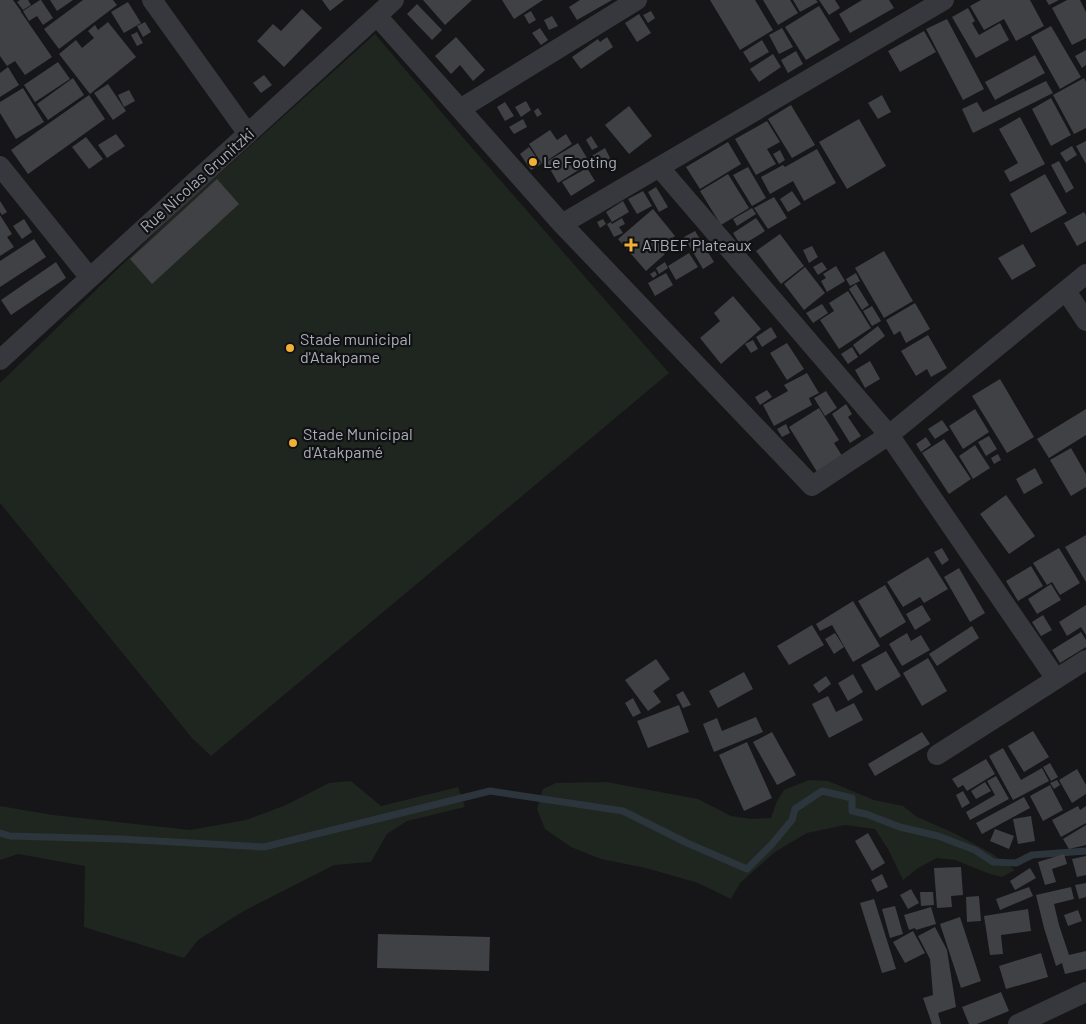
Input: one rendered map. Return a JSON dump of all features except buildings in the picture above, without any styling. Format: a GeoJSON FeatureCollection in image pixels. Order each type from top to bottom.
{"type":"FeatureCollection","features":[{"type":"Feature","properties":{"kind":"street"},"geometry":{"type":"LineString","coordinates":[[152,0],[248,134]]}},
{"type":"Feature","properties":{"kind":"street","name":"Rue Nicolas Grunitzki"},"geometry":{"type":"LineString","coordinates":[[0,360],[394,0]]}},
{"type":"Feature","properties":{"kind":"street"},"geometry":{"type":"LineString","coordinates":[[460,109],[636,0]]}},
{"type":"Feature","properties":{"kind":"street"},"geometry":{"type":"LineString","coordinates":[[562,224],[944,0]]}},
{"type":"Feature","properties":{"kind":"street"},"geometry":{"type":"LineString","coordinates":[[378,16],[562,224],[812,486],[889,435],[1086,274]]}},
{"type":"Feature","properties":{"kind":"street"},"geometry":{"type":"LineString","coordinates":[[0,166],[90,278]]}},
{"type":"Feature","properties":{"kind":"street"},"geometry":{"type":"LineString","coordinates":[[659,167],[889,435],[1056,679]]}},
{"type":"Feature","properties":{"kind":"street"},"geometry":{"type":"LineString","coordinates":[[1066,291],[1086,321]]}},
{"type":"Feature","properties":{"kind":"street"},"geometry":{"type":"LineString","coordinates":[[937,755],[1086,660]]}},
{"type":"Feature","properties":{"kind":"street"},"geometry":{"type":"LineString","coordinates":[[1018,1024],[1086,992]]}},
{"type":"Feature","properties":{"kind":"shaded area","name":"Stade Municipal d'Atakpamé"},"geometry":{"type":"Polygon","coordinates":[[[375,34],[669,373],[211,756],[192,738],[0,503],[0,383],[193,196],[375,34]]]}},
{"type":"Feature","properties":{"kind":"shaded area"},"geometry":{"type":"Polygon","coordinates":[[[809,780],[828,781],[874,800],[903,806],[917,817],[954,833],[991,853],[1015,870],[1002,877],[955,860],[937,858],[918,868],[903,880],[888,849],[875,829],[845,825],[807,833],[775,852],[740,883],[731,899],[698,883],[646,868],[601,859],[571,847],[545,829],[537,809],[543,789],[556,783],[606,782],[698,799],[731,816],[752,819],[771,818],[777,801],[784,790],[809,780]]]}},
{"type":"Feature","properties":{"kind":"shaded area"},"geometry":{"type":"Polygon","coordinates":[[[351,781],[381,806],[458,787],[465,807],[407,821],[387,834],[371,862],[334,865],[242,912],[198,940],[184,958],[84,927],[85,866],[18,854],[0,860],[0,806],[53,815],[190,830],[246,820],[286,805],[329,783],[351,781]]]}},
{"type":"Feature","properties":{"kind":"waterway"},"geometry":{"type":"LineString","coordinates":[[0,833],[10,836],[120,839],[264,847],[490,791],[623,811],[687,843],[747,869],[772,844],[792,820],[795,809],[822,791],[852,798],[852,811],[866,814],[900,827],[938,836],[975,850],[993,862],[1016,863],[1032,855],[1086,851]]}},
{"type":"Feature","properties":{"kind":"place","name":"Le Footing"},"geometry":{"type":"Point","coordinates":[533,162]}},
{"type":"Feature","properties":{"kind":"place","name":"ATBEF Plateaux"},"geometry":{"type":"Point","coordinates":[631,245]}},
{"type":"Feature","properties":{"kind":"place","name":"Stade municipal d'Atakpame"},"geometry":{"type":"Point","coordinates":[290,348]}},
{"type":"Feature","properties":{"kind":"place","name":"Stade Municipal d'Atakpamé"},"geometry":{"type":"Point","coordinates":[293,443]}}]}
